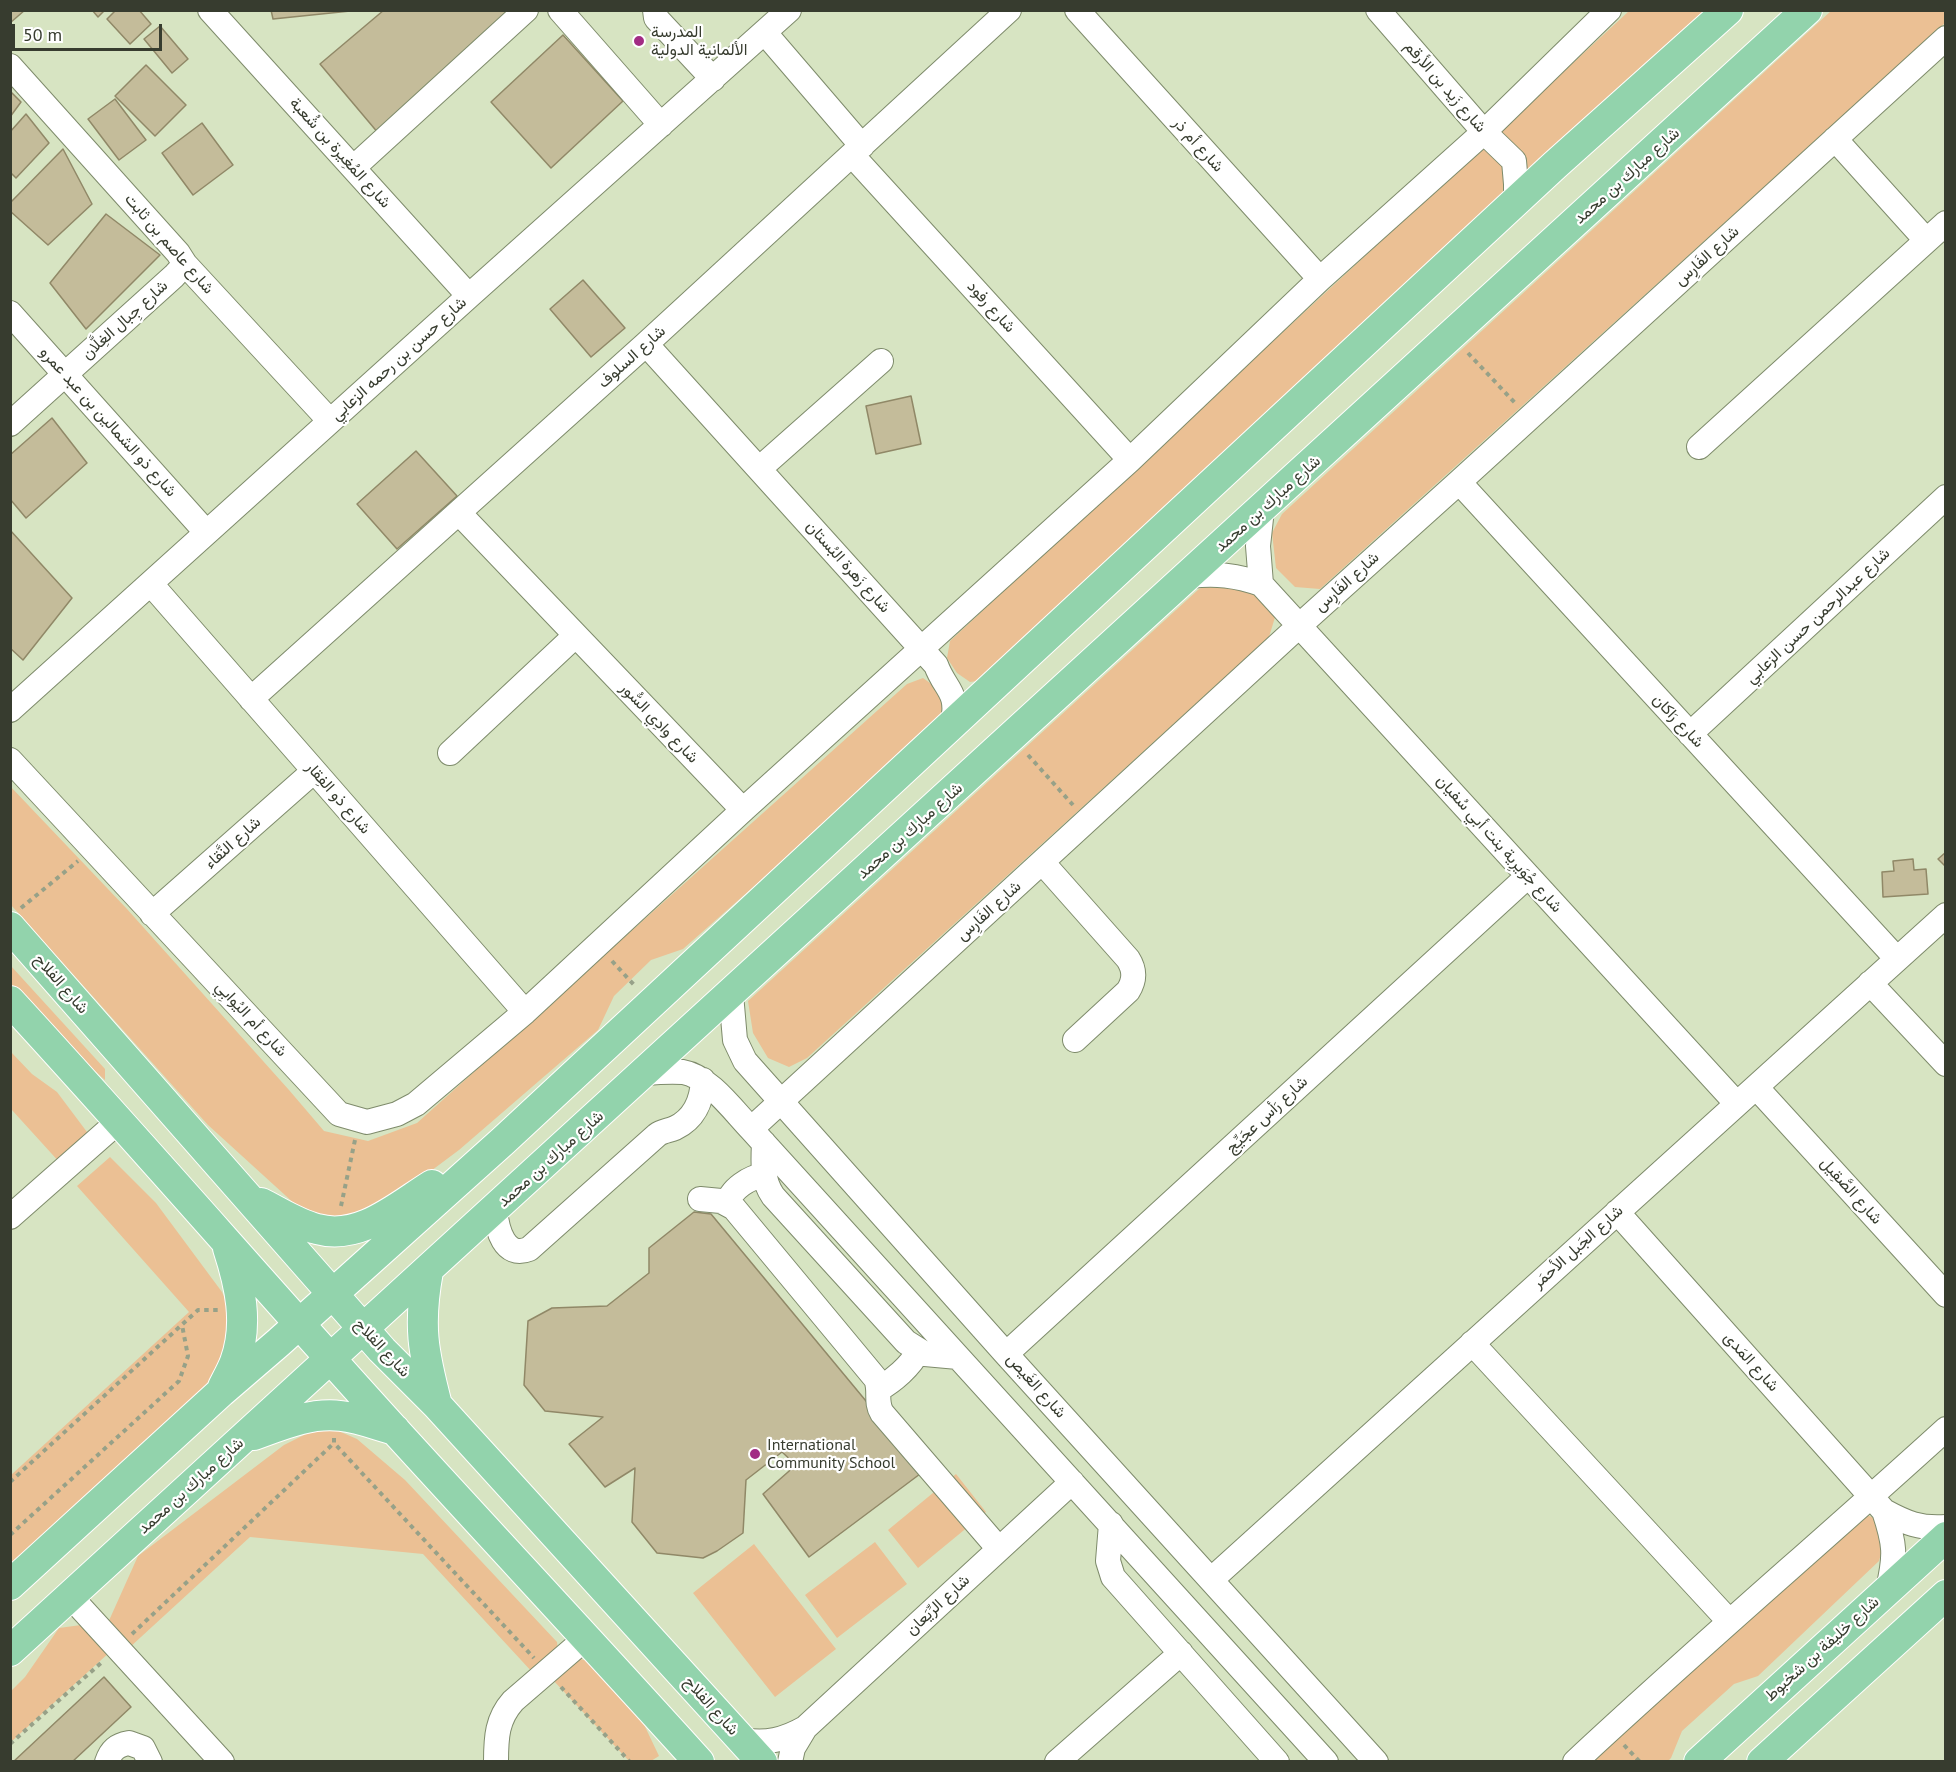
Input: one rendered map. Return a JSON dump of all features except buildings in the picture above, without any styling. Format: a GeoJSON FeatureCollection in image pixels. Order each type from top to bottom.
{"type":"FeatureCollection","features":[{"type":"Feature","properties":{"kind":"main road"},"geometry":{"type":"LineString","coordinates":[[10,1585],[220,1392],[300,1324],[503,1141],[1516,201],[1728,10]]}},
{"type":"Feature","properties":{"kind":"main road","name":"شارع مبارك بن محمد"},"geometry":{"type":"LineString","coordinates":[[10,1651],[1190,576],[1807,10]]}},
{"type":"Feature","properties":{"kind":"main road","name":"شارع الفلاح"},"geometry":{"type":"LineString","coordinates":[[15,918],[248,1196],[363,1328],[752,1751]]}},
{"type":"Feature","properties":{"kind":"main road"},"geometry":{"type":"LineString","coordinates":[[10,1001],[120,1120],[395,1430],[699,1761]]}},
{"type":"Feature","properties":{"kind":"main road"},"geometry":{"type":"LineString","coordinates":[[248,1196],[291,1219],[318,1230],[347,1231],[373,1222],[503,1141]]}},
{"type":"Feature","properties":{"kind":"main road"},"geometry":{"type":"LineString","coordinates":[[220,1392],[235,1362],[242,1335],[242,1306],[237,1277],[225,1241]]}},
{"type":"Feature","properties":{"kind":"main road"},"geometry":{"type":"LineString","coordinates":[[428,1271],[423,1300],[422,1332],[436,1405]]}},
{"type":"Feature","properties":{"kind":"main road"},"geometry":{"type":"LineString","coordinates":[[243,1439],[292,1421],[321,1416],[346,1417],[395,1430]]}},
{"type":"Feature","properties":{"kind":"main road","name":"شارع خليفة بن شخبوط"},"geometry":{"type":"LineString","coordinates":[[1699,1761],[1946,1537]]}},
{"type":"Feature","properties":{"kind":"main road"},"geometry":{"type":"LineString","coordinates":[[1762,1761],[1946,1595]]}},
{"type":"Feature","properties":{"kind":"street","name":"شارع المُغِيرة بن شُعبة"},"geometry":{"type":"LineString","coordinates":[[210,10],[469,296]]}},
{"type":"Feature","properties":{"kind":"street"},"geometry":{"type":"LineString","coordinates":[[353,168],[526,10]]}},
{"type":"Feature","properties":{"kind":"street"},"geometry":{"type":"LineString","coordinates":[[560,10],[661,125]]}},
{"type":"Feature","properties":{"kind":"street"},"geometry":{"type":"LineString","coordinates":[[655,10],[656,18],[713,79]]}},
{"type":"Feature","properties":{"kind":"street","name":"شارع حسن بن رحمه الزعابي"},"geometry":{"type":"LineString","coordinates":[[10,711],[206,532],[789,10]]}},
{"type":"Feature","properties":{"kind":"street","name":"شارع السلوف"},"geometry":{"type":"LineString","coordinates":[[251,699],[646,344],[1009,10]]}},
{"type":"Feature","properties":{"kind":"street","name":"شارع أم ذر"},"geometry":{"type":"LineString","coordinates":[[1077,10],[1320,279]]}},
{"type":"Feature","properties":{"kind":"street","name":"شارع زَيد بن الأرقم"},"geometry":{"type":"LineString","coordinates":[[1378,10],[1485,132],[1514,161]]}},
{"type":"Feature","properties":{"kind":"street"},"geometry":{"type":"LineString","coordinates":[[359,1120],[367,1122],[397,1114],[416,1104],[525,1012],[743,810],[929,657],[1130,460],[1320,279],[1485,132],[1610,10]]}},
{"type":"Feature","properties":{"kind":"street","name":"شارع رفود"},"geometry":{"type":"LineString","coordinates":[[765,33],[857,150],[1130,460]]}},
{"type":"Feature","properties":{"kind":"street","name":"شارع الفَارِس"},"geometry":{"type":"LineString","coordinates":[[757,1136],[781,1101],[1946,38]]}},
{"type":"Feature","properties":{"kind":"street","name":"شارع عاصم بن ثابت"},"geometry":{"type":"LineString","coordinates":[[10,66],[178,253],[185,264],[330,421]]}},
{"type":"Feature","properties":{"kind":"street"},"geometry":{"type":"LineString","coordinates":[[1835,139],[1926,240]]}},
{"type":"Feature","properties":{"kind":"street"},"geometry":{"type":"LineString","coordinates":[[1516,201],[1514,161],[1555,165]]}},
{"type":"Feature","properties":{"kind":"street"},"geometry":{"type":"LineString","coordinates":[[1699,447],[1946,223]]}},
{"type":"Feature","properties":{"kind":"street","name":"شارع جِبال الغِلَّان"},"geometry":{"type":"LineString","coordinates":[[10,424],[185,264]]}},
{"type":"Feature","properties":{"kind":"street","name":"شارع ذو الشمالين بن عبد عمرو"},"geometry":{"type":"LineString","coordinates":[[10,313],[206,532]]}},
{"type":"Feature","properties":{"kind":"street","name":"شارع زَهرة البُستان"},"geometry":{"type":"LineString","coordinates":[[646,344],[929,657],[953,696],[955,705],[953,722]]}},
{"type":"Feature","properties":{"kind":"street"},"geometry":{"type":"LineString","coordinates":[[759,469],[881,361]]}},
{"type":"Feature","properties":{"kind":"street","name":"شارع رَاكان"},"geometry":{"type":"LineString","coordinates":[[1459,482],[1897,959]]}},
{"type":"Feature","properties":{"kind":"street","name":"شارع عبدالرحمن حسن الزعابي"},"geometry":{"type":"LineString","coordinates":[[1690,734],[1946,497]]}},
{"type":"Feature","properties":{"kind":"street"},"geometry":{"type":"LineString","coordinates":[[1190,576],[1226,574],[1261,584],[1258,546],[1262,509]]}},
{"type":"Feature","properties":{"kind":"street","name":"شارع وادِي السُّور"},"geometry":{"type":"LineString","coordinates":[[459,513],[743,810]]}},
{"type":"Feature","properties":{"kind":"street","name":"شارع ذو الفِقار"},"geometry":{"type":"LineString","coordinates":[[151,584],[525,1012]]}},
{"type":"Feature","properties":{"kind":"street","name":"شارع جُوَيرِية بنت أبي سُفيان"},"geometry":{"type":"LineString","coordinates":[[1261,584],[1737,1104]]}},
{"type":"Feature","properties":{"kind":"street"},"geometry":{"type":"LineString","coordinates":[[450,753],[575,636]]}},
{"type":"Feature","properties":{"kind":"street","name":"شارع زَهرة البُستان"},"geometry":{"type":"LineString","coordinates":[[929,657],[964,683],[990,689]]}},
{"type":"Feature","properties":{"kind":"street","name":"شارع أم اليُوابِي"},"geometry":{"type":"LineString","coordinates":[[10,760],[339,1114],[359,1120]]}},
{"type":"Feature","properties":{"kind":"street","name":"شارع النَّقاء"},"geometry":{"type":"LineString","coordinates":[[152,914],[314,771]]}},
{"type":"Feature","properties":{"kind":"street"},"geometry":{"type":"LineString","coordinates":[[1042,862],[1128,959],[1133,972],[1128,991],[1075,1040]]}},
{"type":"Feature","properties":{"kind":"street","name":"شارع رَأس عجَيِّج"},"geometry":{"type":"LineString","coordinates":[[1006,1354],[1528,876]]}},
{"type":"Feature","properties":{"kind":"street","name":"شارع الجَبل الأحمَر"},"geometry":{"type":"LineString","coordinates":[[1212,1579],[1946,915]]}},
{"type":"Feature","properties":{"kind":"street"},"geometry":{"type":"LineString","coordinates":[[1870,983],[1946,1064]]}},
{"type":"Feature","properties":{"kind":"street","name":"شارع الغَيص"},"geometry":{"type":"LineString","coordinates":[[731,994],[733,1029],[739,1051],[745,1061],[1006,1354],[1376,1761]]}},
{"type":"Feature","properties":{"kind":"street"},"geometry":{"type":"LineString","coordinates":[[645,1073],[684,1072],[703,1080],[757,1136],[1326,1761]]}},
{"type":"Feature","properties":{"kind":"street"},"geometry":{"type":"LineString","coordinates":[[495,1210],[498,1228],[508,1247],[517,1252],[529,1249],[657,1135],[680,1125],[694,1113],[701,1097],[703,1080]]}},
{"type":"Feature","properties":{"kind":"street","name":"شارع الصَّقِيل"},"geometry":{"type":"LineString","coordinates":[[1756,1087],[1946,1295]]}},
{"type":"Feature","properties":{"kind":"street"},"geometry":{"type":"LineString","coordinates":[[10,1217],[120,1120]]}},
{"type":"Feature","properties":{"kind":"street"},"geometry":{"type":"LineString","coordinates":[[757,1136],[764,1174],[768,1189],[773,1196],[906,1342],[918,1351],[931,1355],[958,1357]]}},
{"type":"Feature","properties":{"kind":"street"},"geometry":{"type":"LineString","coordinates":[[728,1203],[731,1193],[755,1177],[764,1174]]}},
{"type":"Feature","properties":{"kind":"street"},"geometry":{"type":"LineString","coordinates":[[700,1198],[711,1198],[728,1203],[734,1208],[876,1379],[879,1389],[878,1404],[882,1413],[999,1549]]}},
{"type":"Feature","properties":{"kind":"street","name":"شارع المَدى"},"geometry":{"type":"LineString","coordinates":[[1617,1212],[1877,1504],[1891,1533],[1895,1554],[1888,1589]]}},
{"type":"Feature","properties":{"kind":"street"},"geometry":{"type":"LineString","coordinates":[[1472,1343],[1729,1622]]}},
{"type":"Feature","properties":{"kind":"street"},"geometry":{"type":"LineString","coordinates":[[879,1389],[890,1382],[913,1360],[918,1351]]}},
{"type":"Feature","properties":{"kind":"street"},"geometry":{"type":"LineString","coordinates":[[1575,1761],[1729,1622],[1877,1504],[1946,1429]]}},
{"type":"Feature","properties":{"kind":"street","name":"شارع الرِّيَعان"},"geometry":{"type":"LineString","coordinates":[[752,1751],[764,1742],[785,1738],[805,1728],[1072,1482]]}},
{"type":"Feature","properties":{"kind":"street","name":"شارع المَدى"},"geometry":{"type":"LineString","coordinates":[[1877,1504],[1912,1525],[1932,1528],[1946,1527]]}},
{"type":"Feature","properties":{"kind":"street"},"geometry":{"type":"LineString","coordinates":[[1110,1524],[1108,1561],[1110,1572],[1277,1761]]}},
{"type":"Feature","properties":{"kind":"street"},"geometry":{"type":"LineString","coordinates":[[70,1596],[222,1761]]}},
{"type":"Feature","properties":{"kind":"street"},"geometry":{"type":"LineString","coordinates":[[496,1761],[497,1728],[506,1709],[586,1638]]}},
{"type":"Feature","properties":{"kind":"street"},"geometry":{"type":"LineString","coordinates":[[1057,1761],[1181,1653]]}},
{"type":"Feature","properties":{"kind":"street","name":"شارع الرِّيَعان"},"geometry":{"type":"LineString","coordinates":[[790,1761],[793,1748],[805,1728]]}},
{"type":"Feature","properties":{"kind":"street"},"geometry":{"type":"LineString","coordinates":[[101,1761],[107,1761],[115,1748],[129,1743],[143,1748],[150,1761]]}},
{"type":"Feature","properties":{"kind":"path"},"geometry":{"type":"LineString","coordinates":[[1452,336],[1529,417]]}},
{"type":"Feature","properties":{"kind":"path"},"geometry":{"type":"LineString","coordinates":[[1012,738],[1087,822]]}},
{"type":"Feature","properties":{"kind":"path"},"geometry":{"type":"LineString","coordinates":[[15,918],[92,849]]}},
{"type":"Feature","properties":{"kind":"path"},"geometry":{"type":"LineString","coordinates":[[598,944],[651,1004]]}},
{"type":"Feature","properties":{"kind":"path"},"geometry":{"type":"LineString","coordinates":[[341,1210],[359,1120]]}},
{"type":"Feature","properties":{"kind":"path"},"geometry":{"type":"LineString","coordinates":[[10,1482],[198,1310]]}},
{"type":"Feature","properties":{"kind":"path"},"geometry":{"type":"LineString","coordinates":[[10,1535],[179,1381],[188,1356],[182,1325]]}},
{"type":"Feature","properties":{"kind":"path"},"geometry":{"type":"LineString","coordinates":[[10,1744],[117,1648],[334,1443],[630,1761]]}},
{"type":"Feature","properties":{"kind":"shaded area"},"geometry":{"type":"Polygon","coordinates":[[[1629,11],[1705,11],[1516,180],[984,680],[970,682],[957,673],[947,658],[950,641],[1629,11]]]}},
{"type":"Feature","properties":{"kind":"shaded area"},"geometry":{"type":"Polygon","coordinates":[[[1831,11],[1945,11],[1945,23],[1320,589],[1295,587],[1276,568],[1272,533],[1282,514],[1831,11]]]}},
{"type":"Feature","properties":{"kind":"shaded area"},"geometry":{"type":"Polygon","coordinates":[[[1227,576],[1259,593],[1276,614],[1269,637],[807,1058],[789,1067],[768,1058],[753,1033],[748,1001],[1199,589],[1227,576]]]}},
{"type":"Feature","properties":{"kind":"shaded area"},"geometry":{"type":"Polygon","coordinates":[[[923,678],[941,695],[945,705],[945,718],[683,949],[651,960],[614,996],[598,1030],[459,1150],[376,1212],[337,1223],[297,1206],[208,1125],[11,905],[10,786],[127,909],[324,1131],[368,1141],[417,1123],[907,684],[923,678]]]}},
{"type":"Feature","properties":{"kind":"shaded area"},"geometry":{"type":"Polygon","coordinates":[[[11,966],[105,1069],[105,1080],[47,1029],[11,989],[11,966]]]}},
{"type":"Feature","properties":{"kind":"shaded area"},"geometry":{"type":"Polygon","coordinates":[[[11,1052],[32,1074],[57,1092],[90,1136],[61,1164],[11,1109],[11,1052]]]}},
{"type":"Feature","properties":{"kind":"shaded area"},"geometry":{"type":"Polygon","coordinates":[[[110,1157],[156,1203],[222,1292],[230,1310],[233,1328],[221,1365],[178,1421],[11,1570],[11,1475],[189,1312],[77,1186],[110,1157]]]}},
{"type":"Feature","properties":{"kind":"shaded area"},"geometry":{"type":"Polygon","coordinates":[[[334,1429],[357,1439],[405,1480],[557,1642],[558,1651],[533,1673],[423,1554],[250,1537],[129,1648],[107,1625],[138,1556],[284,1445],[310,1432],[334,1429]]]}},
{"type":"Feature","properties":{"kind":"shaded area"},"geometry":{"type":"Polygon","coordinates":[[[956,1474],[986,1512],[918,1568],[888,1530],[956,1474]]]}},
{"type":"Feature","properties":{"kind":"shaded area"},"geometry":{"type":"Polygon","coordinates":[[[1860,1512],[1881,1521],[1885,1540],[1879,1561],[1758,1676],[1734,1684],[1682,1731],[1668,1761],[1588,1762],[1860,1512]]]}},
{"type":"Feature","properties":{"kind":"shaded area"},"geometry":{"type":"Polygon","coordinates":[[[875,1542],[907,1584],[837,1638],[805,1595],[875,1542]]]}},
{"type":"Feature","properties":{"kind":"shaded area"},"geometry":{"type":"Polygon","coordinates":[[[754,1544],[836,1649],[775,1697],[693,1593],[754,1544]]]}},
{"type":"Feature","properties":{"kind":"shaded area"},"geometry":{"type":"Polygon","coordinates":[[[81,1625],[111,1651],[11,1742],[11,1691],[25,1677],[59,1628],[81,1625]]]}},
{"type":"Feature","properties":{"kind":"shaded area"},"geometry":{"type":"Polygon","coordinates":[[[580,1659],[589,1661],[639,1714],[659,1756],[651,1761],[629,1761],[552,1679],[580,1659]]]}},
{"type":"Feature","properties":{"kind":"place","name":"المدرسة الألمانية الدولية"},"geometry":{"type":"Point","coordinates":[639,41]}},
{"type":"Feature","properties":{"kind":"place","name":"International Community School"},"geometry":{"type":"Point","coordinates":[755,1454]}}]}
